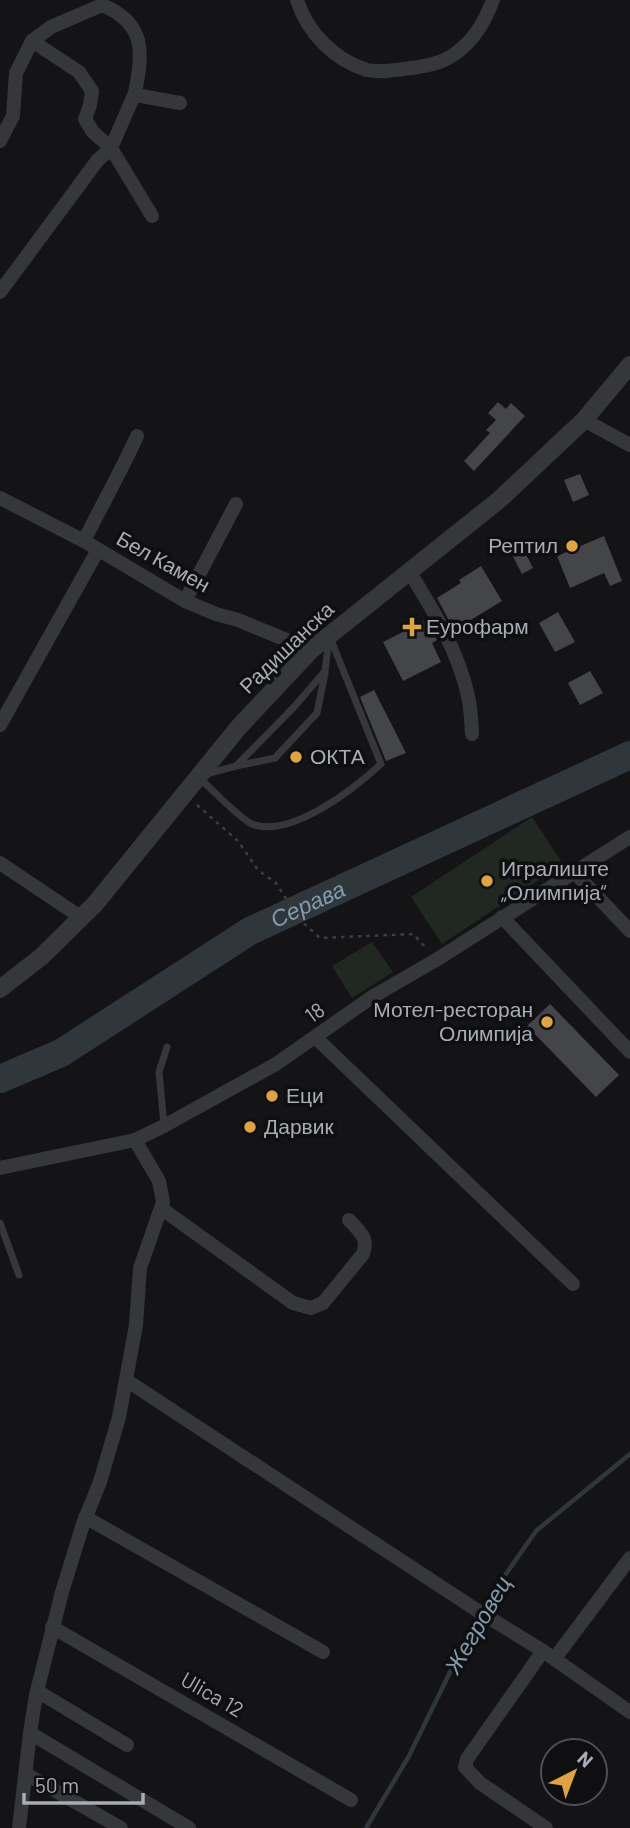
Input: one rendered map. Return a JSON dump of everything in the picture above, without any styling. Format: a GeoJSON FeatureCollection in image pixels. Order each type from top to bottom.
{"type":"FeatureCollection","features":[{"type":"Feature","properties":{"kind":"street"},"geometry":{"type":"LineString","coordinates":[[296,0],[304,21],[324,45],[367,70],[382,71],[429,66],[455,54],[471,40],[493,0]]}},
{"type":"Feature","properties":{"kind":"street"},"geometry":{"type":"LineString","coordinates":[[0,141],[13,116],[16,73],[32,41],[51,27],[102,5],[121,13],[132,27],[140,46],[135,93],[111,148],[97,161],[0,292]]}},
{"type":"Feature","properties":{"kind":"street"},"geometry":{"type":"LineString","coordinates":[[32,41],[79,72],[92,91],[85,119],[93,132],[111,148],[152,216]]}},
{"type":"Feature","properties":{"kind":"street"},"geometry":{"type":"LineString","coordinates":[[135,93],[180,103]]}},
{"type":"Feature","properties":{"kind":"street","name":"Радишанска"},"geometry":{"type":"LineString","coordinates":[[0,989],[41,957],[82,918],[238,728],[311,650],[499,500],[584,421],[630,365]]}},
{"type":"Feature","properties":{"kind":"street"},"geometry":{"type":"LineString","coordinates":[[584,421],[630,445]]}},
{"type":"Feature","properties":{"kind":"street"},"geometry":{"type":"LineString","coordinates":[[84,541],[121,473],[137,436]]}},
{"type":"Feature","properties":{"kind":"street","name":"Бел Камен"},"geometry":{"type":"LineString","coordinates":[[0,498],[84,541],[186,601],[311,650]]}},
{"type":"Feature","properties":{"kind":"street"},"geometry":{"type":"LineString","coordinates":[[186,601],[236,504]]}},
{"type":"Feature","properties":{"kind":"street"},"geometry":{"type":"LineString","coordinates":[[0,724],[98,550]]}},
{"type":"Feature","properties":{"kind":"street"},"geometry":{"type":"LineString","coordinates":[[409,571],[436,615],[457,659],[468,696],[472,734]]}},
{"type":"Feature","properties":{"kind":"street","name":"18"},"geometry":{"type":"LineString","coordinates":[[0,1168],[135,1140],[164,1126],[244,1083],[316,1038],[432,956],[502,917],[630,837]]}},
{"type":"Feature","properties":{"kind":"street"},"geometry":{"type":"LineString","coordinates":[[0,863],[82,918]]}},
{"type":"Feature","properties":{"kind":"street"},"geometry":{"type":"LineString","coordinates":[[575,873],[630,932]]}},
{"type":"Feature","properties":{"kind":"street"},"geometry":{"type":"LineString","coordinates":[[502,917],[630,1052]]}},
{"type":"Feature","properties":{"kind":"street"},"geometry":{"type":"LineString","coordinates":[[316,1038],[573,1284]]}},
{"type":"Feature","properties":{"kind":"street"},"geometry":{"type":"LineString","coordinates":[[19,1828],[37,1690],[52,1627],[85,1517],[100,1482],[119,1417],[136,1325],[140,1268],[162,1209],[159,1181],[135,1140]]}},
{"type":"Feature","properties":{"kind":"street"},"geometry":{"type":"LineString","coordinates":[[162,1209],[293,1303],[311,1308],[323,1303],[363,1254],[365,1238],[349,1220]]}},
{"type":"Feature","properties":{"kind":"street"},"geometry":{"type":"LineString","coordinates":[[126,1380],[475,1609],[549,1654],[630,1712]]}},
{"type":"Feature","properties":{"kind":"street"},"geometry":{"type":"LineString","coordinates":[[85,1517],[323,1652]]}},
{"type":"Feature","properties":{"kind":"street"},"geometry":{"type":"LineString","coordinates":[[547,1828],[480,1783],[465,1767],[467,1759],[549,1654],[630,1558]]}},
{"type":"Feature","properties":{"kind":"street","name":"Ulica 12"},"geometry":{"type":"LineString","coordinates":[[52,1627],[351,1800]]}},
{"type":"Feature","properties":{"kind":"street"},"geometry":{"type":"LineString","coordinates":[[37,1690],[127,1745]]}},
{"type":"Feature","properties":{"kind":"street"},"geometry":{"type":"LineString","coordinates":[[30,1733],[189,1828]]}},
{"type":"Feature","properties":{"kind":"street"},"geometry":{"type":"LineString","coordinates":[[26,1774],[121,1828]]}},
{"type":"Feature","properties":{"kind":"lane"},"geometry":{"type":"LineString","coordinates":[[198,776],[275,758],[317,713],[328,661],[329,634]]}},
{"type":"Feature","properties":{"kind":"lane"},"geometry":{"type":"LineString","coordinates":[[198,776],[250,823],[282,827],[325,806],[362,782],[381,764],[329,634]]}},
{"type":"Feature","properties":{"kind":"lane"},"geometry":{"type":"LineString","coordinates":[[236,766],[325,671]]}},
{"type":"Feature","properties":{"kind":"lane"},"geometry":{"type":"LineString","coordinates":[[164,1126],[159,1072],[167,1047]]}},
{"type":"Feature","properties":{"kind":"lane"},"geometry":{"type":"LineString","coordinates":[[0,1223],[19,1275]]}},
{"type":"Feature","properties":{"kind":"path"},"geometry":{"type":"LineString","coordinates":[[184,794],[238,841],[258,870],[276,883],[299,919],[320,938],[413,934],[432,956]]}},
{"type":"Feature","properties":{"kind":"shaded area","name":"Игралиште „Олимпија“"},"geometry":{"type":"Polygon","coordinates":[[[532,817],[563,864],[442,944],[411,897],[532,817]]]}},
{"type":"Feature","properties":{"kind":"shaded area"},"geometry":{"type":"Polygon","coordinates":[[[372,942],[393,972],[352,998],[332,966],[372,942]]]}},
{"type":"Feature","properties":{"kind":"building"},"geometry":{"type":"Polygon","coordinates":[[[498,402],[506,409],[511,403],[525,416],[474,471],[464,461],[490,433],[486,430],[496,420],[488,413],[498,402]]]}},
{"type":"Feature","properties":{"kind":"building"},"geometry":{"type":"Polygon","coordinates":[[[580,474],[589,495],[573,502],[564,480],[580,474]]]}},
{"type":"Feature","properties":{"kind":"building"},"geometry":{"type":"Polygon","coordinates":[[[604,536],[622,581],[610,586],[604,573],[570,588],[557,556],[604,536]]]}},
{"type":"Feature","properties":{"kind":"building"},"geometry":{"type":"Polygon","coordinates":[[[518,539],[533,568],[522,574],[507,545],[518,539]]]}},
{"type":"Feature","properties":{"kind":"building"},"geometry":{"type":"Polygon","coordinates":[[[481,566],[502,601],[454,630],[437,598],[481,566]]]}},
{"type":"Feature","properties":{"kind":"building"},"geometry":{"type":"Polygon","coordinates":[[[558,612],[575,642],[555,652],[539,623],[558,612]]]}},
{"type":"Feature","properties":{"kind":"building"},"geometry":{"type":"Polygon","coordinates":[[[427,620],[437,640],[432,643],[441,662],[403,681],[383,642],[427,620]]]}},
{"type":"Feature","properties":{"kind":"building"},"geometry":{"type":"Polygon","coordinates":[[[590,671],[603,693],[580,705],[568,683],[590,671]]]}},
{"type":"Feature","properties":{"kind":"building"},"geometry":{"type":"Polygon","coordinates":[[[374,690],[406,753],[386,761],[360,697],[374,690]]]}},
{"type":"Feature","properties":{"kind":"building"},"geometry":{"type":"Polygon","coordinates":[[[550,1004],[619,1075],[596,1097],[527,1026],[550,1004]]]}},
{"type":"Feature","properties":{"kind":"waterway","name":"Серава"},"geometry":{"type":"LineString","coordinates":[[0,1079],[61,1053],[250,931],[630,755]]}},
{"type":"Feature","properties":{"kind":"waterway","name":"Жегровец"},"geometry":{"type":"LineString","coordinates":[[366,1828],[409,1756],[480,1611],[536,1531],[630,1454]]}},
{"type":"Feature","properties":{"kind":"place","name":"Рептил"},"geometry":{"type":"Point","coordinates":[572,546]}},
{"type":"Feature","properties":{"kind":"place","name":"Еурофарм"},"geometry":{"type":"Point","coordinates":[412,627]}},
{"type":"Feature","properties":{"kind":"place","name":"ОКТА"},"geometry":{"type":"Point","coordinates":[296,757]}},
{"type":"Feature","properties":{"kind":"place","name":"Игралиште „Олимпија“"},"geometry":{"type":"Point","coordinates":[487,881]}},
{"type":"Feature","properties":{"kind":"place","name":"Мотел-ресторан Олимпија"},"geometry":{"type":"Point","coordinates":[547,1022]}},
{"type":"Feature","properties":{"kind":"place","name":"Еци"},"geometry":{"type":"Point","coordinates":[272,1096]}},
{"type":"Feature","properties":{"kind":"place","name":"Дарвик"},"geometry":{"type":"Point","coordinates":[250,1127]}}]}
